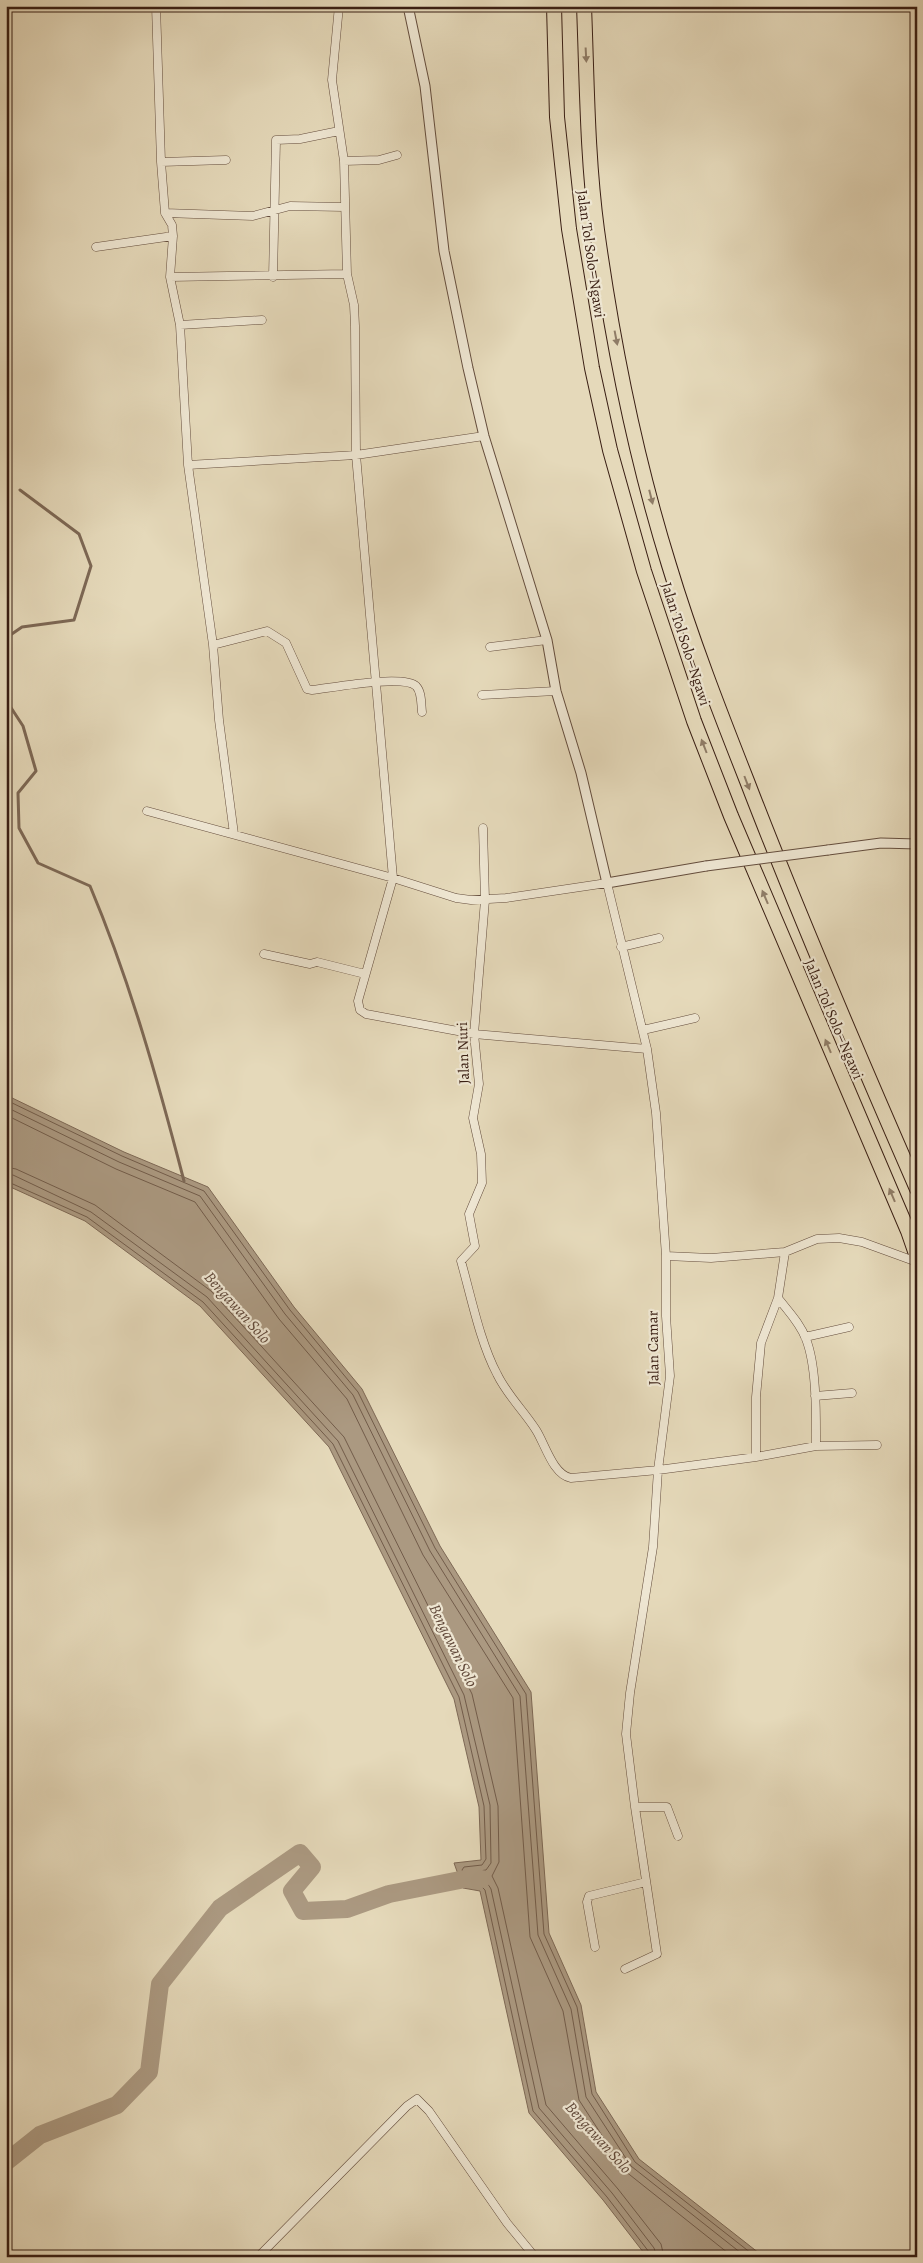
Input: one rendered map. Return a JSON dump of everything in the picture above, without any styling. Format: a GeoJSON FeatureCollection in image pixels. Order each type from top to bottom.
{"type":"FeatureCollection","features":[{"type":"Feature","properties":{"kind":"highway","name":"Jalan Tol Solo–Ngawi"},"geometry":{"type":"LineString","coordinates":[[554,6],[557,117],[575,266],[592,368],[608,441],[644,571],[694,721],[731,816],[908,1231],[917,1257]]}},
{"type":"Feature","properties":{"kind":"highway","name":"Jalan Tol Solo–Ngawi"},"geometry":{"type":"LineString","coordinates":[[584,6],[589,127],[597,228],[613,326],[636,440],[668,562],[702,666],[761,817],[826,978],[917,1189]]}},
{"type":"Feature","properties":{"kind":"street"},"geometry":{"type":"LineString","coordinates":[[156,6],[161,162],[165,213],[172,226],[173,236],[170,277],[180,324],[188,465],[213,645],[222,746],[234,834]]}},
{"type":"Feature","properties":{"kind":"street"},"geometry":{"type":"LineString","coordinates":[[339,6],[332,80],[344,161],[347,274],[354,305],[355,326],[356,455],[393,878],[358,1001],[360,1010],[366,1014],[474,1034],[647,1049]]}},
{"type":"Feature","properties":{"kind":"street"},"geometry":{"type":"LineString","coordinates":[[408,6],[425,86],[444,251],[484,436],[547,640],[556,691],[580,773],[607,883]]}},
{"type":"Feature","properties":{"kind":"street"},"geometry":{"type":"LineString","coordinates":[[273,277],[276,140],[300,139],[339,131]]}},
{"type":"Feature","properties":{"kind":"street"},"geometry":{"type":"LineString","coordinates":[[344,161],[380,160],[397,155]]}},
{"type":"Feature","properties":{"kind":"street"},"geometry":{"type":"LineString","coordinates":[[161,162],[226,160]]}},
{"type":"Feature","properties":{"kind":"street"},"geometry":{"type":"LineString","coordinates":[[165,213],[253,216],[290,206],[344,207]]}},
{"type":"Feature","properties":{"kind":"street"},"geometry":{"type":"LineString","coordinates":[[96,247],[173,236]]}},
{"type":"Feature","properties":{"kind":"street"},"geometry":{"type":"LineString","coordinates":[[170,277],[273,277],[347,274]]}},
{"type":"Feature","properties":{"kind":"street"},"geometry":{"type":"LineString","coordinates":[[180,324],[262,320]]}},
{"type":"Feature","properties":{"kind":"street"},"geometry":{"type":"LineString","coordinates":[[188,465],[356,455],[484,436]]}},
{"type":"Feature","properties":{"kind":"street"},"geometry":{"type":"LineString","coordinates":[[213,645],[267,631],[286,643],[307,689],[376,682],[403,682],[414,685],[419,692],[422,712]]}},
{"type":"Feature","properties":{"kind":"street"},"geometry":{"type":"LineString","coordinates":[[490,647],[547,640]]}},
{"type":"Feature","properties":{"kind":"street"},"geometry":{"type":"LineString","coordinates":[[482,695],[556,691]]}},
{"type":"Feature","properties":{"kind":"street"},"geometry":{"type":"LineString","coordinates":[[147,812],[393,878],[456,898],[485,900],[607,883],[706,866],[880,843],[917,844]]}},
{"type":"Feature","properties":{"kind":"street","name":"Jalan Nuri"},"geometry":{"type":"LineString","coordinates":[[483,828],[485,900],[474,1034],[479,1084],[473,1118],[481,1154],[482,1184],[468,1214],[475,1246],[461,1261],[496,1373],[536,1430],[556,1466],[565,1476],[575,1478],[658,1470]]}},
{"type":"Feature","properties":{"kind":"street","name":"Jalan Camar"},"geometry":{"type":"LineString","coordinates":[[607,883],[621,947],[643,1030],[656,1113],[666,1256],[666,1316],[670,1376],[658,1470],[653,1547],[627,1717],[627,1746],[634,1807],[657,1954],[625,1969]]}},
{"type":"Feature","properties":{"kind":"street"},"geometry":{"type":"LineString","coordinates":[[621,947],[659,938]]}},
{"type":"Feature","properties":{"kind":"street"},"geometry":{"type":"LineString","coordinates":[[264,954],[310,964],[317,962],[366,974]]}},
{"type":"Feature","properties":{"kind":"street"},"geometry":{"type":"LineString","coordinates":[[643,1030],[695,1018]]}},
{"type":"Feature","properties":{"kind":"street"},"geometry":{"type":"LineString","coordinates":[[666,1256],[711,1258],[785,1252],[817,1239],[839,1238],[862,1242],[917,1262]]}},
{"type":"Feature","properties":{"kind":"street"},"geometry":{"type":"LineString","coordinates":[[756,1457],[756,1397],[761,1343],[778,1298],[785,1252]]}},
{"type":"Feature","properties":{"kind":"street"},"geometry":{"type":"LineString","coordinates":[[778,1298],[805,1337],[815,1396],[816,1446]]}},
{"type":"Feature","properties":{"kind":"street"},"geometry":{"type":"LineString","coordinates":[[805,1337],[849,1327]]}},
{"type":"Feature","properties":{"kind":"street"},"geometry":{"type":"LineString","coordinates":[[815,1396],[852,1393]]}},
{"type":"Feature","properties":{"kind":"street"},"geometry":{"type":"LineString","coordinates":[[658,1470],[756,1457],[816,1446],[877,1445]]}},
{"type":"Feature","properties":{"kind":"street"},"geometry":{"type":"LineString","coordinates":[[634,1807],[667,1807],[678,1836]]}},
{"type":"Feature","properties":{"kind":"street"},"geometry":{"type":"LineString","coordinates":[[595,1948],[587,1902],[589,1896],[646,1882]]}},
{"type":"Feature","properties":{"kind":"street"},"geometry":{"type":"LineString","coordinates":[[258,2257],[407,2106],[417,2099],[425,2107],[511,2228],[535,2257]]}},
{"type":"Feature","properties":{"kind":"water","name":"Bengawan Solo"},"geometry":{"type":"Polygon","coordinates":[[[6,1095],[124,1152],[208,1187],[294,1307],[362,1389],[440,1546],[531,1692],[549,1933],[581,2005],[596,2092],[639,2159],[764,2257],[647,2257],[603,2200],[529,2113],[480,1891],[463,1888],[454,1863],[481,1860],[479,1807],[454,1699],[329,1447],[200,1306],[85,1221],[6,1185],[6,1095]]]}},
{"type":"Feature","properties":{"kind":"waterway"},"geometry":{"type":"LineString","coordinates":[[6,638],[22,627],[74,620],[91,566],[79,534],[20,490]]}},
{"type":"Feature","properties":{"kind":"waterway"},"geometry":{"type":"LineString","coordinates":[[6,700],[23,726],[36,771],[18,793],[19,828],[38,863],[90,886],[118,958],[142,1032],[184,1181]]}},
{"type":"Feature","properties":{"kind":"waterway"},"geometry":{"type":"LineString","coordinates":[[6,2162],[40,2135],[117,2105],[149,2072],[160,1984],[220,1908],[300,1853],[312,1867],[292,1891],[303,1911],[347,1909],[389,1894],[465,1879],[482,1879]]}}]}
